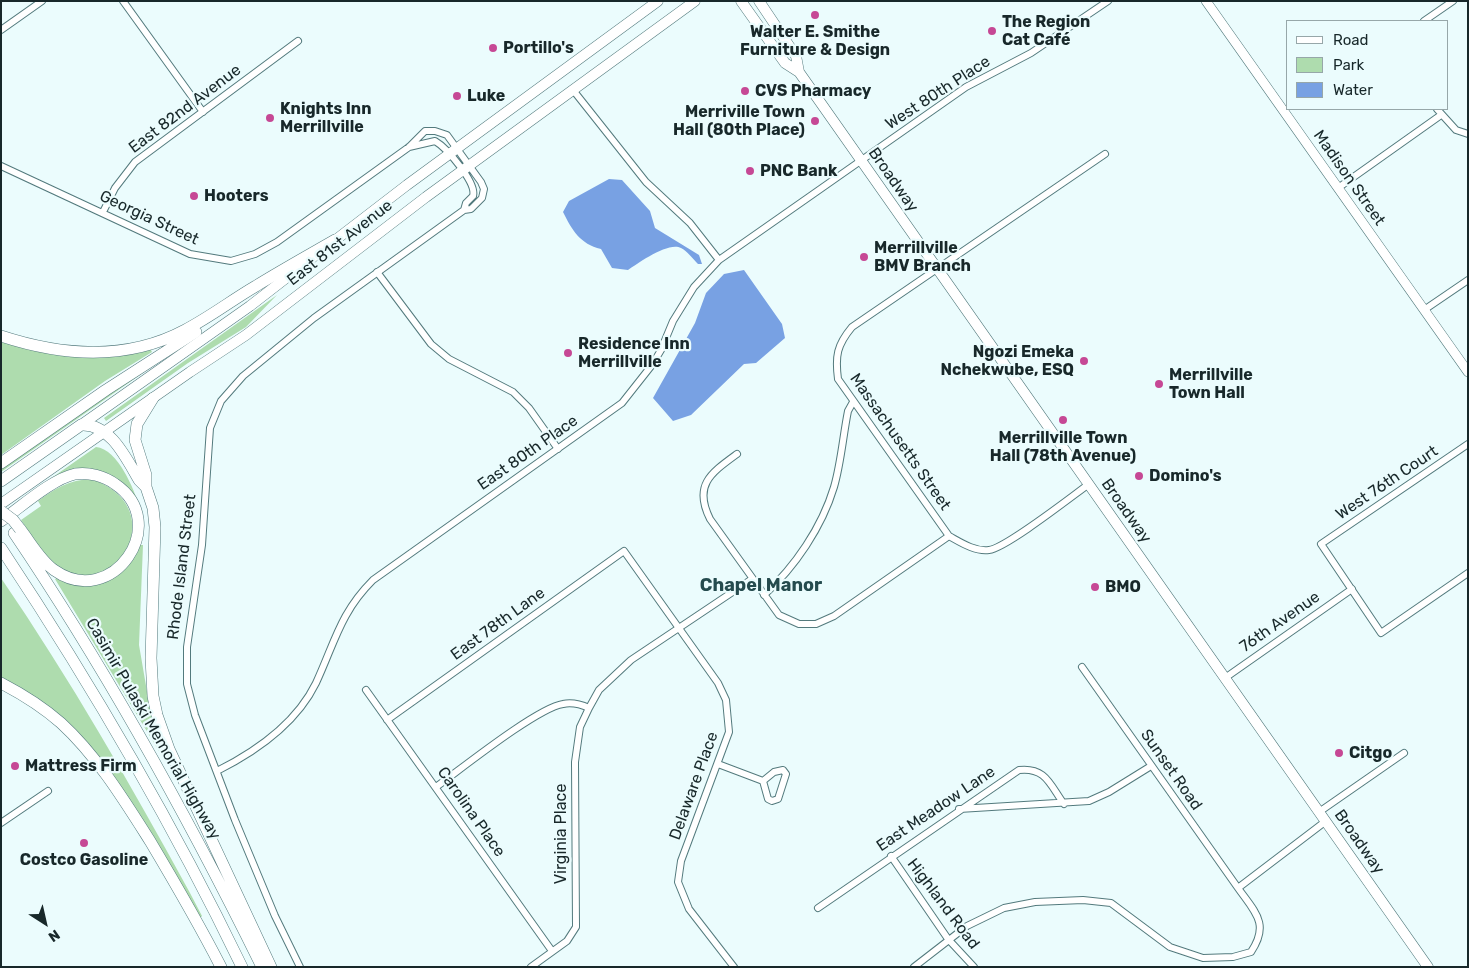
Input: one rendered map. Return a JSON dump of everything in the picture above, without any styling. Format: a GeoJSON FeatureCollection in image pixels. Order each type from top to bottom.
{"type":"FeatureCollection","features":[{"type":"Feature","properties":{"kind":"highway"},"geometry":{"type":"LineString","coordinates":[[1,336],[58,351],[74,353],[117,351],[151,344],[174,336],[335,240]]}},
{"type":"Feature","properties":{"kind":"highway"},"geometry":{"type":"LineString","coordinates":[[1,463],[118,381],[211,322],[238,298]]}},
{"type":"Feature","properties":{"kind":"highway"},"geometry":{"type":"LineString","coordinates":[[153,398],[139,419],[135,435],[136,448],[146,475],[146,487],[152,503],[156,527],[151,658],[153,696],[157,715],[169,749],[271,967]]}},
{"type":"Feature","properties":{"kind":"highway"},"geometry":{"type":"LineString","coordinates":[[81,425],[94,425],[106,431],[139,480],[146,487]]}},
{"type":"Feature","properties":{"kind":"highway","name":"East 81st Avenue"},"geometry":{"type":"LineString","coordinates":[[1,482],[81,425]]}},
{"type":"Feature","properties":{"kind":"highway"},"geometry":{"type":"LineString","coordinates":[[1,511],[13,520],[17,531],[48,564],[66,576],[83,580],[105,577],[120,567],[135,546],[138,521],[134,506],[118,486],[103,477],[84,474],[59,481],[1,521]]}},
{"type":"Feature","properties":{"kind":"highway","name":"Casimir Pulaski Memorial Highway"},"geometry":{"type":"LineString","coordinates":[[1,515],[17,531],[157,764],[203,848],[262,967]]}},
{"type":"Feature","properties":{"kind":"highway","name":"Casimir Pulaski Memorial Highway"},"geometry":{"type":"LineString","coordinates":[[1,548],[122,741],[182,848],[242,967]]}},
{"type":"Feature","properties":{"kind":"highway"},"geometry":{"type":"LineString","coordinates":[[1,683],[29,698],[62,724],[100,768],[136,819],[178,888],[221,967]]}},
{"type":"Feature","properties":{"kind":"main road","name":"East 81st Avenue"},"geometry":{"type":"LineString","coordinates":[[81,425],[250,306],[453,151],[658,1]]}},
{"type":"Feature","properties":{"kind":"main road","name":"East 81st Avenue"},"geometry":{"type":"LineString","coordinates":[[1,504],[246,335],[466,168],[695,1]]}},
{"type":"Feature","properties":{"kind":"main road","name":"Broadway"},"geometry":{"type":"LineString","coordinates":[[741,1],[785,63],[799,72],[1428,967]]}},
{"type":"Feature","properties":{"kind":"main road","name":"Broadway"},"geometry":{"type":"LineString","coordinates":[[759,1],[796,56],[799,72]]}},
{"type":"Feature","properties":{"kind":"street"},"geometry":{"type":"LineString","coordinates":[[1,30],[42,1]]}},
{"type":"Feature","properties":{"kind":"street"},"geometry":{"type":"LineString","coordinates":[[123,1],[203,112]]}},
{"type":"Feature","properties":{"kind":"street","name":"West 80th Place"},"geometry":{"type":"LineString","coordinates":[[860,160],[966,87],[1031,53],[1108,1]]}},
{"type":"Feature","properties":{"kind":"street","name":"Madison Street"},"geometry":{"type":"LineString","coordinates":[[1206,1],[1468,372]]}},
{"type":"Feature","properties":{"kind":"street"},"geometry":{"type":"LineString","coordinates":[[1426,20],[1454,1]]}},
{"type":"Feature","properties":{"kind":"street","name":"East 82nd Avenue"},"geometry":{"type":"LineString","coordinates":[[103,212],[115,188],[135,162],[298,41]]}},
{"type":"Feature","properties":{"kind":"street"},"geometry":{"type":"LineString","coordinates":[[573,90],[646,182],[690,223],[719,260]]}},
{"type":"Feature","properties":{"kind":"street"},"geometry":{"type":"LineString","coordinates":[[1437,110],[1456,130],[1468,134]]}},
{"type":"Feature","properties":{"kind":"street"},"geometry":{"type":"LineString","coordinates":[[1338,188],[1441,116]]}},
{"type":"Feature","properties":{"kind":"street","name":"Georgia Street"},"geometry":{"type":"LineString","coordinates":[[1,166],[190,254],[232,261],[255,254],[277,242],[409,147],[418,136],[429,131],[447,135],[453,151]]}},
{"type":"Feature","properties":{"kind":"street","name":"Georgia Street"},"geometry":{"type":"LineString","coordinates":[[409,147],[436,141],[453,151]]}},
{"type":"Feature","properties":{"kind":"street","name":"Rhode Island Street"},"geometry":{"type":"LineString","coordinates":[[300,967],[275,916],[235,820],[192,706],[186,668],[187,647],[202,545],[208,443],[212,421],[225,396],[243,376],[377,272],[464,210],[466,203],[474,196],[474,190],[466,168],[453,151]]}},
{"type":"Feature","properties":{"kind":"street"},"geometry":{"type":"LineString","coordinates":[[938,270],[1105,154]]}},
{"type":"Feature","properties":{"kind":"street","name":"East 80th Place"},"geometry":{"type":"LineString","coordinates":[[217,771],[251,752],[277,732],[294,715],[315,684],[343,617],[353,602],[373,580],[617,408],[634,390],[661,350],[673,321],[694,287],[719,260],[860,160]]}},
{"type":"Feature","properties":{"kind":"street","name":"Massachusetts Street"},"geometry":{"type":"LineString","coordinates":[[938,270],[852,327],[841,340],[836,361],[838,379],[949,536]]}},
{"type":"Feature","properties":{"kind":"street"},"geometry":{"type":"LineString","coordinates":[[377,272],[431,344],[449,359],[501,385],[517,396],[529,408],[558,449]]}},
{"type":"Feature","properties":{"kind":"street"},"geometry":{"type":"LineString","coordinates":[[1424,310],[1468,280]]}},
{"type":"Feature","properties":{"kind":"street"},"geometry":{"type":"LineString","coordinates":[[764,595],[781,580],[813,533],[826,509],[834,486],[848,411],[853,402]]}},
{"type":"Feature","properties":{"kind":"street","name":"West 76th Court"},"geometry":{"type":"LineString","coordinates":[[1352,589],[1321,544],[1468,444]]}},
{"type":"Feature","properties":{"kind":"street"},"geometry":{"type":"LineString","coordinates":[[737,454],[708,478],[703,498],[710,519],[779,615],[799,624],[816,624],[834,616],[949,536],[967,546],[988,550],[1007,542],[1088,484]]}},
{"type":"Feature","properties":{"kind":"street","name":"Delaware Place"},"geometry":{"type":"LineString","coordinates":[[624,551],[718,683],[726,700],[729,732],[681,861],[678,882],[689,909],[734,967]]}},
{"type":"Feature","properties":{"kind":"street","name":"East 78th Lane"},"geometry":{"type":"LineString","coordinates":[[387,720],[624,551]]}},
{"type":"Feature","properties":{"kind":"street"},"geometry":{"type":"LineString","coordinates":[[1352,589],[1381,633],[1468,573]]}},
{"type":"Feature","properties":{"kind":"street","name":"Virginia Place"},"geometry":{"type":"LineString","coordinates":[[530,967],[567,941],[576,927],[575,762],[580,727],[599,690],[612,675],[630,660],[752,579]]}},
{"type":"Feature","properties":{"kind":"street","name":"76th Avenue"},"geometry":{"type":"LineString","coordinates":[[1225,678],[1352,589]]}},
{"type":"Feature","properties":{"kind":"street","name":"Sunset Road"},"geometry":{"type":"LineString","coordinates":[[914,967],[967,926],[1004,908],[1035,902],[1083,900],[1110,903],[1170,947],[1203,958],[1233,957],[1251,952],[1260,939],[1261,920],[1082,667]]}},
{"type":"Feature","properties":{"kind":"street","name":"Carolina Place"},"geometry":{"type":"LineString","coordinates":[[366,690],[552,951]]}},
{"type":"Feature","properties":{"kind":"street"},"geometry":{"type":"LineString","coordinates":[[436,787],[539,714],[561,704],[579,703],[589,708]]}},
{"type":"Feature","properties":{"kind":"street"},"geometry":{"type":"LineString","coordinates":[[1319,812],[1404,753]]}},
{"type":"Feature","properties":{"kind":"street"},"geometry":{"type":"LineString","coordinates":[[718,764],[763,781]]}},
{"type":"Feature","properties":{"kind":"street"},"geometry":{"type":"LineString","coordinates":[[959,810],[1089,801],[1109,792],[1151,766]]}},
{"type":"Feature","properties":{"kind":"street","name":"East Meadow Lane"},"geometry":{"type":"LineString","coordinates":[[818,908],[891,856],[1019,770],[1033,768],[1040,772],[1064,804]]}},
{"type":"Feature","properties":{"kind":"street"},"geometry":{"type":"LineString","coordinates":[[778,770],[783,770],[786,774],[778,799],[772,801],[768,799],[763,781],[778,770]]}},
{"type":"Feature","properties":{"kind":"street"},"geometry":{"type":"LineString","coordinates":[[1,823],[48,790]]}},
{"type":"Feature","properties":{"kind":"street"},"geometry":{"type":"LineString","coordinates":[[1238,888],[1326,821]]}},
{"type":"Feature","properties":{"kind":"street","name":"Highland Road"},"geometry":{"type":"LineString","coordinates":[[891,856],[948,939],[974,967]]}},
{"type":"Feature","properties":{"kind":"green space"},"geometry":{"type":"Polygon","coordinates":[[[277,295],[246,327],[188,363],[106,421],[104,418],[277,295]]]}},
{"type":"Feature","properties":{"kind":"green space"},"geometry":{"type":"Polygon","coordinates":[[[1,340],[69,357],[98,356],[150,348],[152,352],[105,381],[1,455],[1,340]]]}},
{"type":"Feature","properties":{"kind":"green space"},"geometry":{"type":"Polygon","coordinates":[[[147,370],[1,472],[1,469],[116,388],[147,370]]]}},
{"type":"Feature","properties":{"kind":"green space"},"geometry":{"type":"Polygon","coordinates":[[[96,447],[104,449],[118,462],[134,491],[140,508],[124,485],[109,474],[95,471],[17,502],[96,447]]]}},
{"type":"Feature","properties":{"kind":"green space"},"geometry":{"type":"Polygon","coordinates":[[[91,479],[115,492],[129,509],[132,528],[128,546],[118,562],[102,573],[83,576],[62,570],[56,566],[39,547],[21,520],[41,506],[38,501],[57,489],[69,483],[91,479]]]}},
{"type":"Feature","properties":{"kind":"green space"},"geometry":{"type":"Polygon","coordinates":[[[140,545],[143,545],[139,645],[150,709],[164,751],[160,753],[55,579],[72,583],[130,562],[140,545]]]}},
{"type":"Feature","properties":{"kind":"green space"},"geometry":{"type":"Polygon","coordinates":[[[1,578],[76,694],[145,812],[202,916],[199,919],[144,827],[42,702],[1,677],[1,578]]]}},
{"type":"Feature","properties":{"kind":"water"},"geometry":{"type":"Polygon","coordinates":[[[609,179],[622,180],[650,211],[655,228],[699,255],[702,264],[698,264],[685,251],[676,247],[662,250],[628,270],[612,268],[601,249],[582,240],[570,225],[563,212],[569,201],[609,179]]]}},
{"type":"Feature","properties":{"kind":"water"},"geometry":{"type":"Polygon","coordinates":[[[744,270],[782,324],[785,338],[756,363],[744,364],[691,415],[673,421],[653,398],[695,323],[706,293],[724,274],[744,270]]]}},
{"type":"Feature","properties":{"kind":"place","name":"Walter E. Smithe Furniture & Design"},"geometry":{"type":"Point","coordinates":[815,15]}},
{"type":"Feature","properties":{"kind":"place","name":"The Region Cat Café"},"geometry":{"type":"Point","coordinates":[992,31]}},
{"type":"Feature","properties":{"kind":"place","name":"Portillo's"},"geometry":{"type":"Point","coordinates":[493,48]}},
{"type":"Feature","properties":{"kind":"place","name":"CVS Pharmacy"},"geometry":{"type":"Point","coordinates":[745,91]}},
{"type":"Feature","properties":{"kind":"place","name":"Luke"},"geometry":{"type":"Point","coordinates":[457,96]}},
{"type":"Feature","properties":{"kind":"place","name":"Knights Inn Merrillville"},"geometry":{"type":"Point","coordinates":[270,118]}},
{"type":"Feature","properties":{"kind":"place","name":"Merriville Town Hall (80th Place)"},"geometry":{"type":"Point","coordinates":[815,121]}},
{"type":"Feature","properties":{"kind":"place","name":"PNC Bank"},"geometry":{"type":"Point","coordinates":[750,171]}},
{"type":"Feature","properties":{"kind":"place","name":"Hooters"},"geometry":{"type":"Point","coordinates":[194,196]}},
{"type":"Feature","properties":{"kind":"place","name":"Merrillville BMV Branch"},"geometry":{"type":"Point","coordinates":[864,257]}},
{"type":"Feature","properties":{"kind":"place","name":"Residence Inn Merrillville"},"geometry":{"type":"Point","coordinates":[568,353]}},
{"type":"Feature","properties":{"kind":"place","name":"Ngozi Emeka Nchekwube, ESQ"},"geometry":{"type":"Point","coordinates":[1084,361]}},
{"type":"Feature","properties":{"kind":"place","name":"Merrillville Town Hall"},"geometry":{"type":"Point","coordinates":[1159,384]}},
{"type":"Feature","properties":{"kind":"place","name":"Merrillville Town Hall (78th Avenue)"},"geometry":{"type":"Point","coordinates":[1063,420]}},
{"type":"Feature","properties":{"kind":"place","name":"Domino's"},"geometry":{"type":"Point","coordinates":[1139,476]}},
{"type":"Feature","properties":{"kind":"place","name":"BMO"},"geometry":{"type":"Point","coordinates":[1095,587]}},
{"type":"Feature","properties":{"kind":"place","name":"Citgo"},"geometry":{"type":"Point","coordinates":[1339,753]}},
{"type":"Feature","properties":{"kind":"place","name":"Mattress Firm"},"geometry":{"type":"Point","coordinates":[15,766]}},
{"type":"Feature","properties":{"kind":"place","name":"Costco Gasoline"},"geometry":{"type":"Point","coordinates":[84,843]}},
{"type":"Feature","properties":{"kind":"district","name":"Chapel Manor"},"geometry":{"type":"Point","coordinates":[761,586]}}]}
